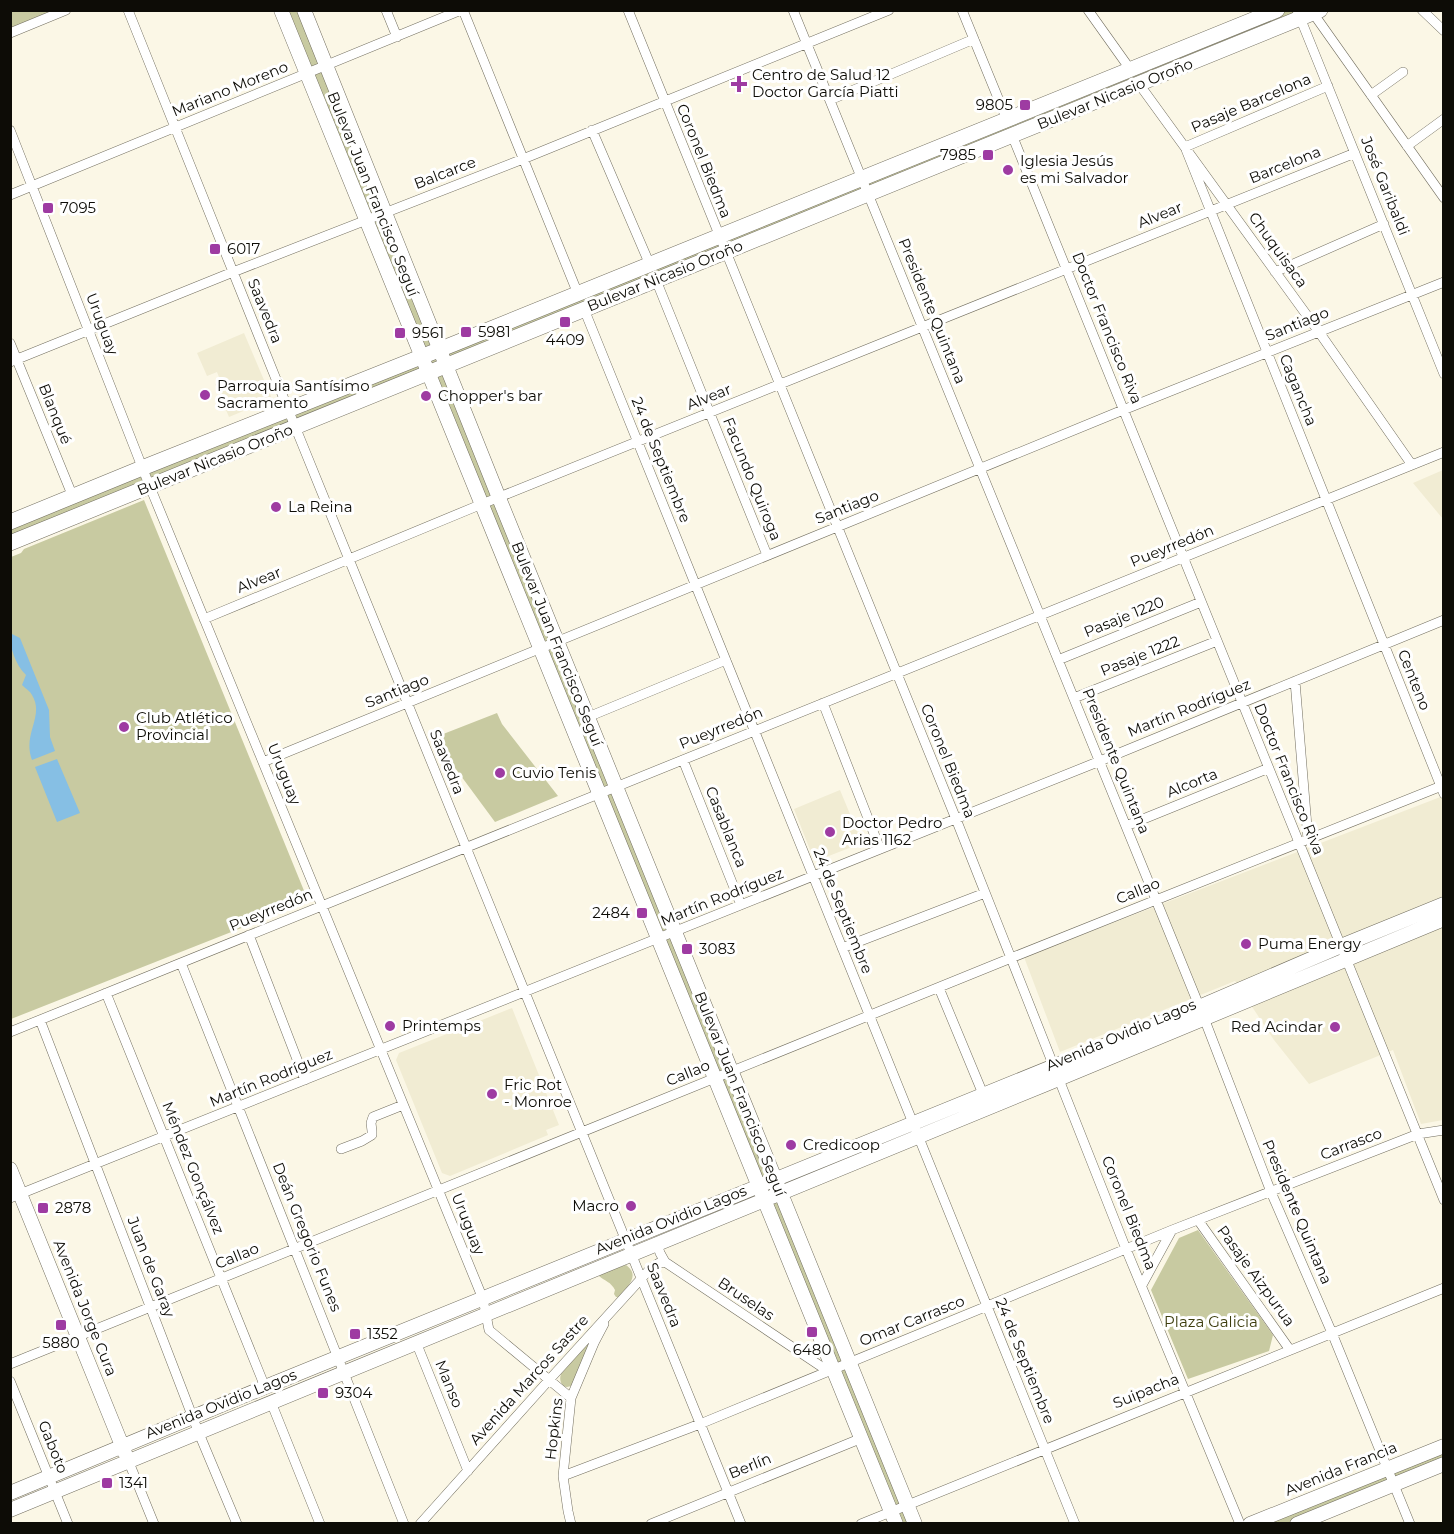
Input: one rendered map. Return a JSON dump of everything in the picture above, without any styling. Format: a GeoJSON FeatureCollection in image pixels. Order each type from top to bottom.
{"type":"FeatureCollection","features":[{"type":"Feature","properties":{"kind":"main road","name":"Bulevar Juan Francisco Seguí"},"geometry":{"type":"LineString","coordinates":[[281,10],[762,1193],[831,1370],[894,1517]]}},
{"type":"Feature","properties":{"kind":"main road","name":"Bulevar Juan Francisco Seguí"},"geometry":{"type":"LineString","coordinates":[[304,10],[915,1524]]}},
{"type":"Feature","properties":{"kind":"main road","name":"Bulevar Nicasio Oroño"},"geometry":{"type":"LineString","coordinates":[[10,522],[1277,10]]}},
{"type":"Feature","properties":{"kind":"main road","name":"Bulevar Nicasio Oroño"},"geometry":{"type":"LineString","coordinates":[[11,542],[1139,84],[1308,13]]}},
{"type":"Feature","properties":{"kind":"main road","name":"Avenida Ovidio Lagos"},"geometry":{"type":"LineString","coordinates":[[10,1509],[486,1313],[628,1248],[779,1186],[918,1136],[1056,1073],[1343,953],[1443,904]]}},
{"type":"Feature","properties":{"kind":"main road","name":"Avenida Ovidio Lagos"},"geometry":{"type":"LineString","coordinates":[[1343,953],[1443,919]]}},
{"type":"Feature","properties":{"kind":"main road","name":"Avenida Ovidio Lagos"},"geometry":{"type":"LineString","coordinates":[[779,1186],[913,1123],[983,1094],[1056,1073]]}},
{"type":"Feature","properties":{"kind":"main road","name":"Avenida Jorge Cura"},"geometry":{"type":"LineString","coordinates":[[10,1169],[16,1196],[78,1337],[128,1460]]}},
{"type":"Feature","properties":{"kind":"main road","name":"Avenida Ovidio Lagos"},"geometry":{"type":"LineString","coordinates":[[10,1493],[483,1299],[628,1248],[657,1244],[762,1193]]}},
{"type":"Feature","properties":{"kind":"main road","name":"Avenida Francia"},"geometry":{"type":"LineString","coordinates":[[1250,1524],[1443,1446]]}},
{"type":"Feature","properties":{"kind":"main road"},"geometry":{"type":"LineString","coordinates":[[1298,1524],[1443,1464]]}},
{"type":"Feature","properties":{"kind":"street"},"geometry":{"type":"LineString","coordinates":[[10,33],[66,10]]}},
{"type":"Feature","properties":{"kind":"street","name":"Saavedra"},"geometry":{"type":"LineString","coordinates":[[128,10],[741,1524]]}},
{"type":"Feature","properties":{"kind":"street"},"geometry":{"type":"LineString","coordinates":[[386,10],[397,37]]}},
{"type":"Feature","properties":{"kind":"street"},"geometry":{"type":"LineString","coordinates":[[462,10],[578,294]]}},
{"type":"Feature","properties":{"kind":"street","name":"Mariano Moreno"},"geometry":{"type":"LineString","coordinates":[[10,195],[462,10]]}},
{"type":"Feature","properties":{"kind":"street","name":"Coronel Biedma"},"geometry":{"type":"LineString","coordinates":[[628,10],[956,819],[1126,1249],[1240,1524]]}},
{"type":"Feature","properties":{"kind":"street","name":"Presidente Quintana"},"geometry":{"type":"LineString","coordinates":[[793,10],[1202,1013],[1271,1192],[1332,1333],[1410,1524]]}},
{"type":"Feature","properties":{"kind":"street","name":"Balcarce"},"geometry":{"type":"LineString","coordinates":[[14,361],[233,272],[523,159],[889,10]]}},
{"type":"Feature","properties":{"kind":"street"},"geometry":{"type":"LineString","coordinates":[[962,10],[1006,120]]}},
{"type":"Feature","properties":{"kind":"street"},"geometry":{"type":"LineString","coordinates":[[1422,10],[1443,31]]}},
{"type":"Feature","properties":{"kind":"street"},"geometry":{"type":"LineString","coordinates":[[1088,11],[1130,69]]}},
{"type":"Feature","properties":{"kind":"street"},"geometry":{"type":"LineString","coordinates":[[1308,13],[1371,95],[1443,198]]}},
{"type":"Feature","properties":{"kind":"street","name":"José Garibaldi"},"geometry":{"type":"LineString","coordinates":[[1308,13],[1328,86],[1442,363],[1443,374]]}},
{"type":"Feature","properties":{"kind":"street"},"geometry":{"type":"LineString","coordinates":[[830,100],[974,39]]}},
{"type":"Feature","properties":{"kind":"street"},"geometry":{"type":"LineString","coordinates":[[1371,95],[1403,72]]}},
{"type":"Feature","properties":{"kind":"street","name":"Chuquisaca"},"geometry":{"type":"LineString","coordinates":[[1139,84],[1319,332],[1412,465]]}},
{"type":"Feature","properties":{"kind":"street","name":"Pasaje Barcelona"},"geometry":{"type":"LineString","coordinates":[[1185,147],[1328,86]]}},
{"type":"Feature","properties":{"kind":"street"},"geometry":{"type":"LineString","coordinates":[[1407,146],[1443,119]]}},
{"type":"Feature","properties":{"kind":"street","name":"Uruguay"},"geometry":{"type":"LineString","coordinates":[[10,130],[142,468],[483,1299],[489,1329],[571,1398]]}},
{"type":"Feature","properties":{"kind":"street"},"geometry":{"type":"LineString","coordinates":[[592,130],[650,265]]}},
{"type":"Feature","properties":{"kind":"street","name":"Doctor Francisco Riva"},"geometry":{"type":"LineString","coordinates":[[1012,135],[1242,703],[1269,768],[1304,841],[1343,953],[1443,1200]]}},
{"type":"Feature","properties":{"kind":"street","name":"Cagancha"},"geometry":{"type":"LineString","coordinates":[[1185,147],[1384,645]]}},
{"type":"Feature","properties":{"kind":"street","name":"Barcelona"},"geometry":{"type":"LineString","coordinates":[[1226,205],[1355,153]]}},
{"type":"Feature","properties":{"kind":"street","name":"Alvear"},"geometry":{"type":"LineString","coordinates":[[204,619],[482,504],[1226,205]]}},
{"type":"Feature","properties":{"kind":"street"},"geometry":{"type":"LineString","coordinates":[[1275,272],[1384,224]]}},
{"type":"Feature","properties":{"kind":"street","name":"Facundo Quiroga"},"geometry":{"type":"LineString","coordinates":[[656,280],[767,555]]}},
{"type":"Feature","properties":{"kind":"street","name":"Santiago"},"geometry":{"type":"LineString","coordinates":[[262,762],[980,468],[1443,282]]}},
{"type":"Feature","properties":{"kind":"street","name":"24 de Septiembre"},"geometry":{"type":"LineString","coordinates":[[585,309],[1075,1524]]}},
{"type":"Feature","properties":{"kind":"street","name":"Blanqué"},"geometry":{"type":"LineString","coordinates":[[10,343],[14,361],[73,497]]}},
{"type":"Feature","properties":{"kind":"street","name":"Pueyrredón"},"geometry":{"type":"LineString","coordinates":[[10,1032],[1443,452]]}},
{"type":"Feature","properties":{"kind":"street","name":"Pasaje 1220"},"geometry":{"type":"LineString","coordinates":[[1058,660],[1201,602]]}},
{"type":"Feature","properties":{"kind":"street","name":"Martín Rodríguez"},"geometry":{"type":"LineString","coordinates":[[16,1196],[1100,761],[1443,620]]}},
{"type":"Feature","properties":{"kind":"street","name":"Pasaje 1222"},"geometry":{"type":"LineString","coordinates":[[1074,698],[1217,641]]}},
{"type":"Feature","properties":{"kind":"street","name":"Centeno"},"geometry":{"type":"LineString","coordinates":[[1384,645],[1442,788]]}},
{"type":"Feature","properties":{"kind":"street"},"geometry":{"type":"LineString","coordinates":[[588,717],[726,660]]}},
{"type":"Feature","properties":{"kind":"street"},"geometry":{"type":"LineString","coordinates":[[1295,681],[1304,841]]}},
{"type":"Feature","properties":{"kind":"street"},"geometry":{"type":"LineString","coordinates":[[823,703],[880,849]]}},
{"type":"Feature","properties":{"kind":"street","name":"Casablanca"},"geometry":{"type":"LineString","coordinates":[[683,760],[741,905]]}},
{"type":"Feature","properties":{"kind":"street","name":"Alcorta"},"geometry":{"type":"LineString","coordinates":[[1126,826],[1269,768]]}},
{"type":"Feature","properties":{"kind":"street","name":"Callao"},"geometry":{"type":"LineString","coordinates":[[10,1364],[1011,958],[1442,788]]}},
{"type":"Feature","properties":{"kind":"street"},"geometry":{"type":"LineString","coordinates":[[842,948],[985,894]]}},
{"type":"Feature","properties":{"kind":"street"},"geometry":{"type":"LineString","coordinates":[[249,935],[305,1080]]}},
{"type":"Feature","properties":{"kind":"street","name":"Deán Gregorio Funes"},"geometry":{"type":"LineString","coordinates":[[181,963],[404,1524]]}},
{"type":"Feature","properties":{"kind":"street"},"geometry":{"type":"LineString","coordinates":[[939,988],[983,1094]]}},
{"type":"Feature","properties":{"kind":"street","name":"Méndez Gonçálvez"},"geometry":{"type":"LineString","coordinates":[[106,993],[265,1387]]}},
{"type":"Feature","properties":{"kind":"street","name":"Juan de Garay"},"geometry":{"type":"LineString","coordinates":[[40,1020],[198,1431],[237,1524]]}},
{"type":"Feature","properties":{"kind":"street"},"geometry":{"type":"LineString","coordinates":[[341,1149],[372,1135],[371,1120],[375,1116],[403,1105]]}},
{"type":"Feature","properties":{"kind":"street","name":"Carrasco"},"geometry":{"type":"LineString","coordinates":[[1271,1192],[1418,1134],[1443,1130]]}},
{"type":"Feature","properties":{"kind":"street","name":"Omar Carrasco"},"geometry":{"type":"LineString","coordinates":[[563,1476],[700,1424],[1172,1230],[1271,1192]]}},
{"type":"Feature","properties":{"kind":"street","name":"Pasaje Aizpurua"},"geometry":{"type":"LineString","coordinates":[[1198,1220],[1290,1350]]}},
{"type":"Feature","properties":{"kind":"street"},"geometry":{"type":"LineString","coordinates":[[1142,1285],[1172,1230]]}},
{"type":"Feature","properties":{"kind":"street"},"geometry":{"type":"LineString","coordinates":[[657,1244],[665,1262]]}},
{"type":"Feature","properties":{"kind":"street","name":"Bruselas"},"geometry":{"type":"LineString","coordinates":[[665,1262],[831,1370]]}},
{"type":"Feature","properties":{"kind":"street","name":"Avenida Marcos Sastre"},"geometry":{"type":"LineString","coordinates":[[420,1524],[650,1269],[665,1262]]}},
{"type":"Feature","properties":{"kind":"street","name":"Suipacha"},"geometry":{"type":"LineString","coordinates":[[861,1524],[894,1517],[908,1504],[1443,1288]]}},
{"type":"Feature","properties":{"kind":"street","name":"Hopkins"},"geometry":{"type":"LineString","coordinates":[[571,1524],[563,1476],[571,1398],[594,1343],[612,1310]]}},
{"type":"Feature","properties":{"kind":"street","name":"Manso"},"geometry":{"type":"LineString","coordinates":[[416,1342],[468,1471]]}},
{"type":"Feature","properties":{"kind":"street","name":"Gaboto"},"geometry":{"type":"LineString","coordinates":[[10,1381],[68,1524]]}},
{"type":"Feature","properties":{"kind":"street"},"geometry":{"type":"LineString","coordinates":[[271,1402],[320,1524]]}},
{"type":"Feature","properties":{"kind":"street","name":"Berlín"},"geometry":{"type":"LineString","coordinates":[[651,1524],[861,1438]]}},
{"type":"Feature","properties":{"kind":"street"},"geometry":{"type":"LineString","coordinates":[[128,1460],[154,1524]]}},
{"type":"Feature","properties":{"kind":"shaded area"},"geometry":{"type":"Polygon","coordinates":[[[244,333],[272,399],[229,417],[215,384],[221,382],[217,372],[207,376],[197,353],[244,333]]]}},
{"type":"Feature","properties":{"kind":"shaded area"},"geometry":{"type":"Polygon","coordinates":[[[1443,470],[1443,519],[1413,483],[1443,470]]]}},
{"type":"Feature","properties":{"kind":"shaded area","name":"Doctor Pedro Arias 1162"},"geometry":{"type":"Polygon","coordinates":[[[840,790],[862,843],[821,859],[812,855],[794,809],[840,790]]]}},
{"type":"Feature","properties":{"kind":"shaded area"},"geometry":{"type":"Polygon","coordinates":[[[1443,796],[1443,1120],[1421,1124],[1393,1050],[1309,1084],[1274,1040],[1235,981],[1060,1052],[1024,957],[1443,796]]]}},
{"type":"Feature","properties":{"kind":"shaded area","name":"Fric Rot - Monroe"},"geometry":{"type":"Polygon","coordinates":[[[512,1008],[559,1125],[546,1130],[548,1135],[450,1176],[442,1173],[396,1060],[399,1053],[512,1008]]]}},
{"type":"Feature","properties":{"kind":"green space"},"geometry":{"type":"Polygon","coordinates":[[[11,11],[66,11],[11,33],[11,11]]]}},
{"type":"Feature","properties":{"kind":"green space"},"geometry":{"type":"Polygon","coordinates":[[[281,11],[304,11],[440,350],[1277,11],[1320,11],[446,365],[915,1523],[896,1523],[429,373],[11,543],[11,522],[422,357],[281,11]]]}},
{"type":"Feature","properties":{"kind":"green space","name":"Club Atlético Provincial"},"geometry":{"type":"Polygon","coordinates":[[[144,500],[307,898],[305,903],[11,1019],[11,557],[21,553],[24,549],[144,500]]]}},
{"type":"Feature","properties":{"kind":"green space","name":"Cuvio Tenis"},"geometry":{"type":"Polygon","coordinates":[[[497,713],[502,724],[558,796],[495,822],[433,738],[497,713]]]}},
{"type":"Feature","properties":{"kind":"green space","name":"Plaza Galicia"},"geometry":{"type":"Polygon","coordinates":[[[1198,1230],[1273,1335],[1269,1351],[1188,1379],[1151,1290],[1179,1238],[1198,1230]]]}},
{"type":"Feature","properties":{"kind":"green space"},"geometry":{"type":"Polygon","coordinates":[[[626,1265],[632,1273],[631,1281],[616,1297],[615,1290],[610,1283],[599,1276],[601,1273],[626,1265]]]}},
{"type":"Feature","properties":{"kind":"green space"},"geometry":{"type":"Polygon","coordinates":[[[588,1343],[572,1385],[566,1387],[562,1385],[561,1374],[588,1343]]]}},
{"type":"Feature","properties":{"kind":"green space"},"geometry":{"type":"Polygon","coordinates":[[[1443,1446],[1443,1464],[1297,1523],[1250,1524],[1443,1446]]]}},
{"type":"Feature","properties":{"kind":"water"},"geometry":{"type":"Polygon","coordinates":[[[10,633],[20,638],[49,710],[50,737],[55,751],[32,760],[30,742],[35,718],[35,703],[31,694],[22,685],[26,675],[14,656],[10,633]]]}},
{"type":"Feature","properties":{"kind":"water"},"geometry":{"type":"Polygon","coordinates":[[[57,759],[80,813],[57,822],[35,767],[57,759]]]}},
{"type":"Feature","properties":{"kind":"place","name":"Centro de Salud 12 Doctor García Piatti"},"geometry":{"type":"Point","coordinates":[739,84]}},
{"type":"Feature","properties":{"kind":"place","name":"9805"},"geometry":{"type":"Point","coordinates":[1025,105]}},
{"type":"Feature","properties":{"kind":"place","name":"7985"},"geometry":{"type":"Point","coordinates":[988,155]}},
{"type":"Feature","properties":{"kind":"place","name":"Iglesia Jesús es mi Salvador"},"geometry":{"type":"Point","coordinates":[1008,170]}},
{"type":"Feature","properties":{"kind":"place","name":"7095"},"geometry":{"type":"Point","coordinates":[48,208]}},
{"type":"Feature","properties":{"kind":"place","name":"6017"},"geometry":{"type":"Point","coordinates":[215,249]}},
{"type":"Feature","properties":{"kind":"place","name":"4409"},"geometry":{"type":"Point","coordinates":[565,322]}},
{"type":"Feature","properties":{"kind":"place","name":"5981"},"geometry":{"type":"Point","coordinates":[466,332]}},
{"type":"Feature","properties":{"kind":"place","name":"9561"},"geometry":{"type":"Point","coordinates":[400,333]}},
{"type":"Feature","properties":{"kind":"place","name":"Parroquia Santísimo Sacramento"},"geometry":{"type":"Point","coordinates":[205,395]}},
{"type":"Feature","properties":{"kind":"place","name":"Chopper's bar"},"geometry":{"type":"Point","coordinates":[426,396]}},
{"type":"Feature","properties":{"kind":"place","name":"La Reina"},"geometry":{"type":"Point","coordinates":[276,507]}},
{"type":"Feature","properties":{"kind":"place","name":"Club Atlético Provincial"},"geometry":{"type":"Point","coordinates":[124,727]}},
{"type":"Feature","properties":{"kind":"place","name":"Cuvio Tenis"},"geometry":{"type":"Point","coordinates":[500,773]}},
{"type":"Feature","properties":{"kind":"place","name":"Doctor Pedro Arias 1162"},"geometry":{"type":"Point","coordinates":[830,832]}},
{"type":"Feature","properties":{"kind":"place","name":"2484"},"geometry":{"type":"Point","coordinates":[642,913]}},
{"type":"Feature","properties":{"kind":"place","name":"Puma Energy"},"geometry":{"type":"Point","coordinates":[1246,944]}},
{"type":"Feature","properties":{"kind":"place","name":"3083"},"geometry":{"type":"Point","coordinates":[687,949]}},
{"type":"Feature","properties":{"kind":"place","name":"Printemps"},"geometry":{"type":"Point","coordinates":[390,1026]}},
{"type":"Feature","properties":{"kind":"place","name":"Red Acindar"},"geometry":{"type":"Point","coordinates":[1335,1027]}},
{"type":"Feature","properties":{"kind":"place","name":"Fric Rot - Monroe"},"geometry":{"type":"Point","coordinates":[492,1094]}},
{"type":"Feature","properties":{"kind":"place","name":"Credicoop"},"geometry":{"type":"Point","coordinates":[791,1145]}},
{"type":"Feature","properties":{"kind":"place","name":"Macro"},"geometry":{"type":"Point","coordinates":[631,1206]}},
{"type":"Feature","properties":{"kind":"place","name":"2878"},"geometry":{"type":"Point","coordinates":[43,1208]}},
{"type":"Feature","properties":{"kind":"place","name":"5880"},"geometry":{"type":"Point","coordinates":[61,1325]}},
{"type":"Feature","properties":{"kind":"place","name":"6480"},"geometry":{"type":"Point","coordinates":[812,1332]}},
{"type":"Feature","properties":{"kind":"place","name":"1352"},"geometry":{"type":"Point","coordinates":[355,1334]}},
{"type":"Feature","properties":{"kind":"place","name":"9304"},"geometry":{"type":"Point","coordinates":[323,1393]}},
{"type":"Feature","properties":{"kind":"place","name":"1341"},"geometry":{"type":"Point","coordinates":[107,1483]}}]}
